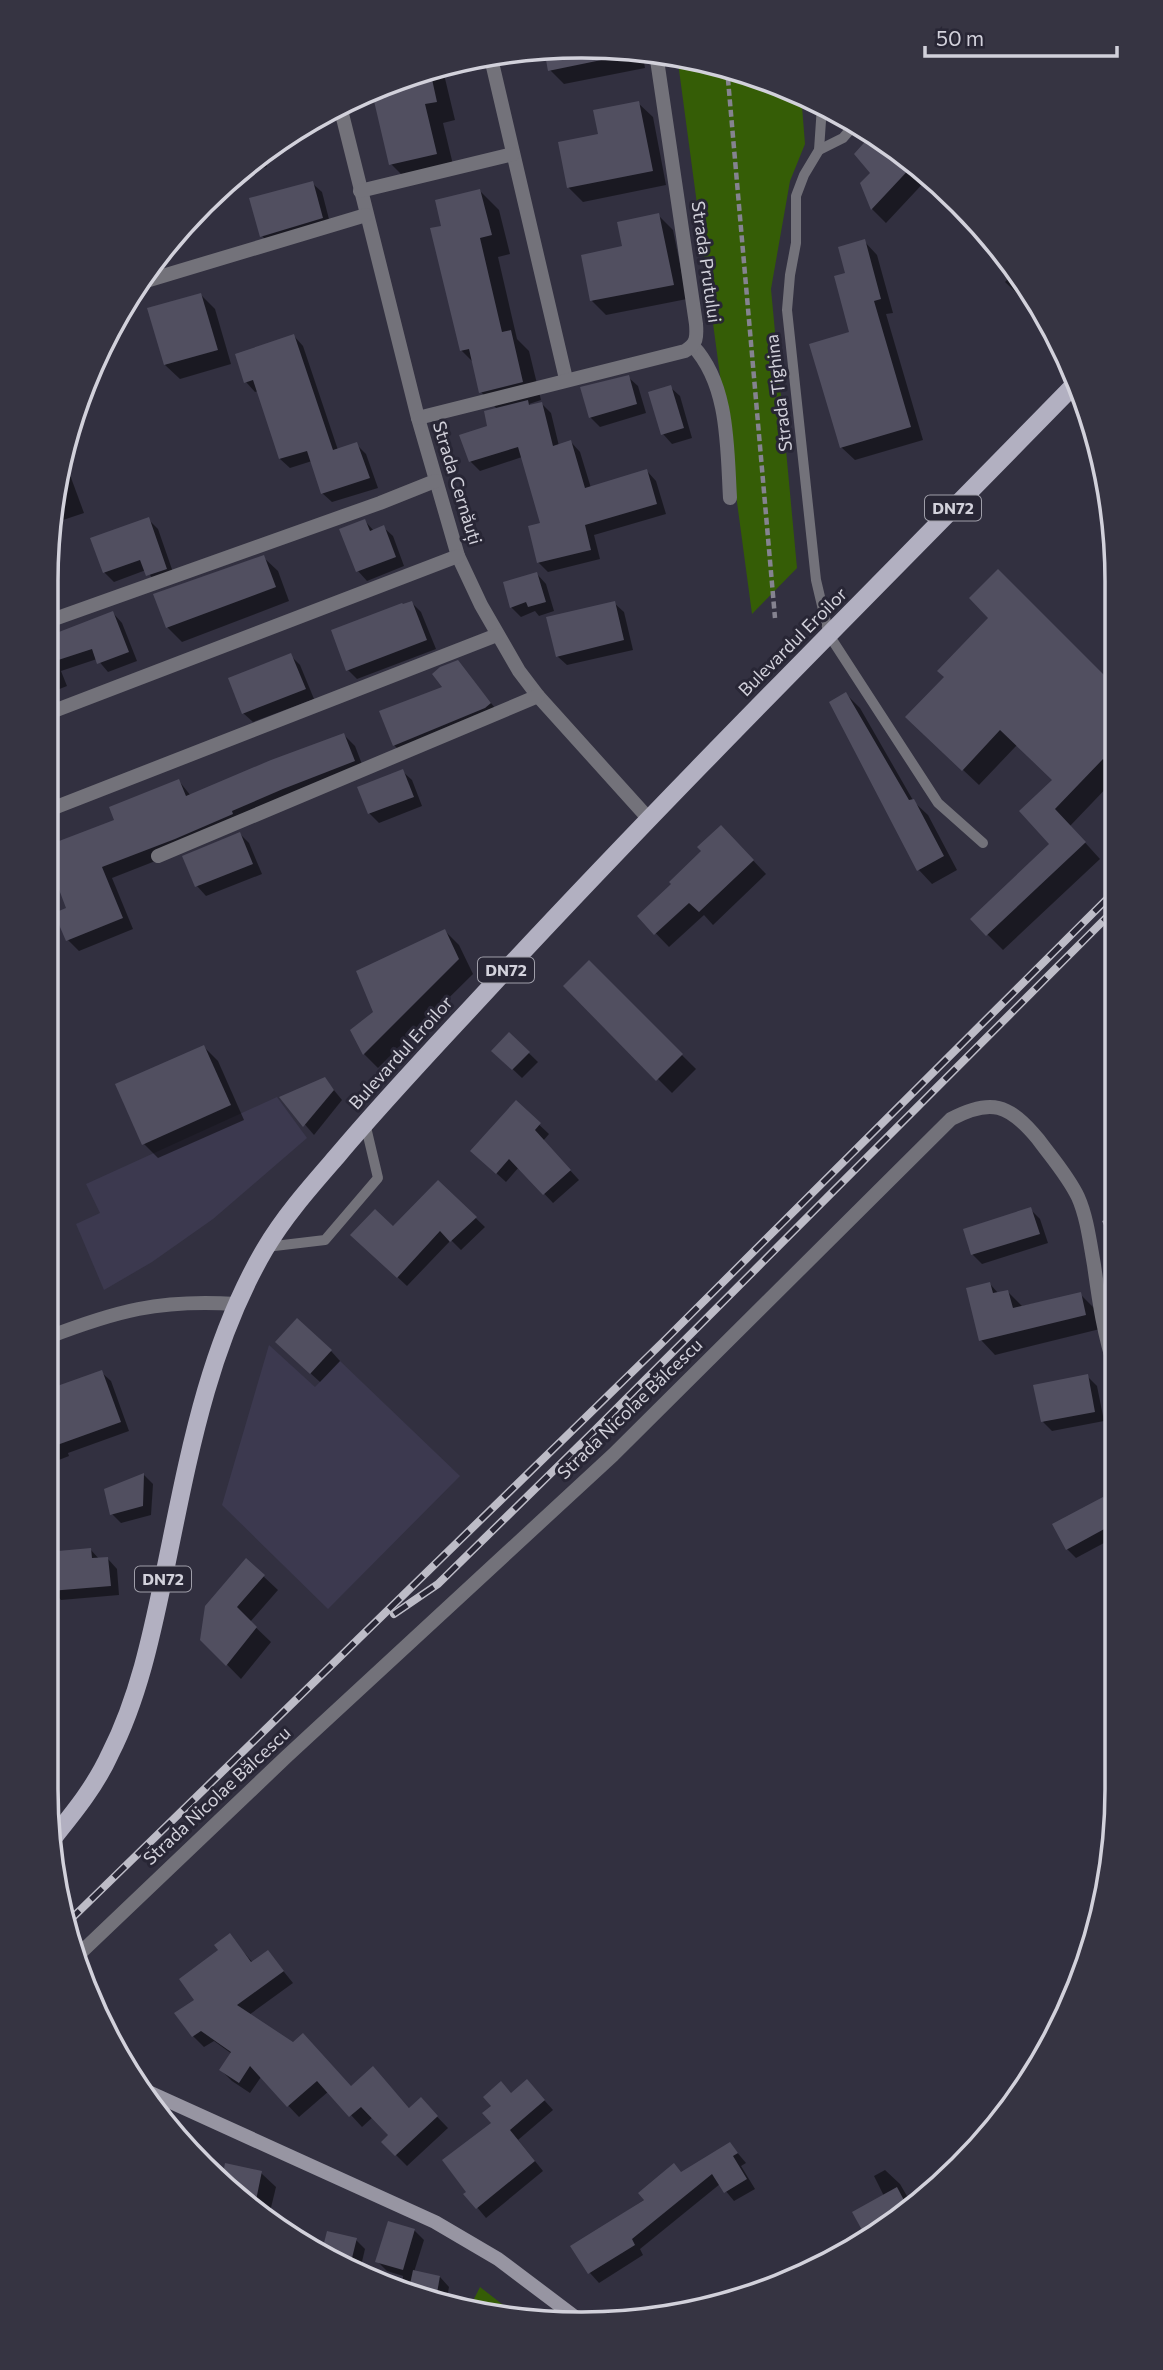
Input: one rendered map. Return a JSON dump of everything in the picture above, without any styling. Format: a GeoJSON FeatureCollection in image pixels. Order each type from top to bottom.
{"type":"FeatureCollection","features":[{"type":"Feature","properties":{"kind":"main road","name":"Bulevardul Eroilor"},"geometry":{"type":"LineString","coordinates":[[60,1830],[81,1804],[110,1755],[143,1669],[190,1451],[211,1373],[236,1304],[266,1247],[306,1192],[365,1123],[648,817],[1069,391]]}},
{"type":"Feature","properties":{"kind":"main road"},"geometry":{"type":"LineString","coordinates":[[158,2096],[435,2222],[498,2259],[568,2312]]}},
{"type":"Feature","properties":{"kind":"street","name":"Strada Prutului"},"geometry":{"type":"LineString","coordinates":[[418,418],[685,351],[693,346],[697,336],[696,324],[658,63]]}},
{"type":"Feature","properties":{"kind":"street"},"geometry":{"type":"LineString","coordinates":[[493,66],[566,379]]}},
{"type":"Feature","properties":{"kind":"street","name":"Strada Cernăuți"},"geometry":{"type":"LineString","coordinates":[[342,116],[418,418],[458,555],[497,635],[538,696],[648,817]]}},
{"type":"Feature","properties":{"kind":"street"},"geometry":{"type":"LineString","coordinates":[[360,191],[513,154]]}},
{"type":"Feature","properties":{"kind":"street"},"geometry":{"type":"LineString","coordinates":[[155,278],[366,215]]}},
{"type":"Feature","properties":{"kind":"street"},"geometry":{"type":"LineString","coordinates":[[693,346],[704,358],[715,379],[722,407],[730,498]]}},
{"type":"Feature","properties":{"kind":"street"},"geometry":{"type":"LineString","coordinates":[[58,618],[435,481]]}},
{"type":"Feature","properties":{"kind":"street"},"geometry":{"type":"LineString","coordinates":[[58,709],[458,555]]}},
{"type":"Feature","properties":{"kind":"street"},"geometry":{"type":"LineString","coordinates":[[58,806],[497,635]]}},
{"type":"Feature","properties":{"kind":"street"},"geometry":{"type":"LineString","coordinates":[[158,856],[538,696]]}},
{"type":"Feature","properties":{"kind":"street","name":"Strada Nicolae Bălcescu"},"geometry":{"type":"LineString","coordinates":[[84,1950],[266,1776],[613,1455],[951,1119],[972,1108],[989,1105],[1007,1112],[1026,1125],[1062,1169],[1079,1198],[1105,1332]]}},
{"type":"Feature","properties":{"kind":"street"},"geometry":{"type":"LineString","coordinates":[[58,1334],[133,1308],[169,1303],[236,1304]]}},
{"type":"Feature","properties":{"kind":"lane"},"geometry":{"type":"LineString","coordinates":[[819,150],[821,116]]}},
{"type":"Feature","properties":{"kind":"lane"},"geometry":{"type":"LineString","coordinates":[[819,150],[843,138],[849,131]]}},
{"type":"Feature","properties":{"kind":"lane","name":"Strada Tighina"},"geometry":{"type":"LineString","coordinates":[[819,150],[804,175],[796,196],[796,243],[787,310],[816,580],[829,635],[938,803],[983,843]]}},
{"type":"Feature","properties":{"kind":"lane"},"geometry":{"type":"LineString","coordinates":[[266,1247],[326,1240],[378,1178],[365,1123]]}},
{"type":"Feature","properties":{"kind":"path"},"geometry":{"type":"LineString","coordinates":[[728,79],[775,618]]}},
{"type":"Feature","properties":{"kind":"shaded area"},"geometry":{"type":"Polygon","coordinates":[[[277,1097],[307,1138],[213,1219],[152,1262],[104,1290],[76,1224],[100,1213],[86,1184],[277,1097]]]}},
{"type":"Feature","properties":{"kind":"shaded area"},"geometry":{"type":"Polygon","coordinates":[[[269,1345],[315,1387],[340,1361],[460,1476],[328,1609],[222,1505],[269,1345]]]}},
{"type":"Feature","properties":{"kind":"green space"},"geometry":{"type":"Polygon","coordinates":[[[679,67],[750,86],[802,107],[805,144],[790,181],[771,289],[797,568],[752,614],[679,67]]]}},
{"type":"Feature","properties":{"kind":"green space"},"geometry":{"type":"Polygon","coordinates":[[[480,2287],[505,2307],[479,2302],[473,2301],[480,2287]]]}},
{"type":"Feature","properties":{"kind":"building"},"geometry":{"type":"Polygon","coordinates":[[[546,59],[608,59],[548,71],[546,59]]]}},
{"type":"Feature","properties":{"kind":"building"},"geometry":{"type":"Polygon","coordinates":[[[432,80],[437,102],[425,104],[437,154],[389,165],[374,101],[432,80]]]}},
{"type":"Feature","properties":{"kind":"building"},"geometry":{"type":"Polygon","coordinates":[[[639,101],[653,171],[567,188],[558,142],[598,134],[593,110],[639,101]]]}},
{"type":"Feature","properties":{"kind":"building"},"geometry":{"type":"Polygon","coordinates":[[[865,142],[907,172],[871,210],[860,183],[870,173],[854,154],[865,142]]]}},
{"type":"Feature","properties":{"kind":"building"},"geometry":{"type":"Polygon","coordinates":[[[313,181],[323,218],[260,237],[249,198],[313,181]]]}},
{"type":"Feature","properties":{"kind":"building"},"geometry":{"type":"Polygon","coordinates":[[[480,189],[492,235],[480,238],[502,332],[511,330],[523,382],[479,393],[469,349],[460,351],[430,228],[441,226],[435,200],[480,189]]]}},
{"type":"Feature","properties":{"kind":"building"},"geometry":{"type":"Polygon","coordinates":[[[659,213],[674,285],[590,301],[581,255],[622,246],[617,222],[659,213]]]}},
{"type":"Feature","properties":{"kind":"building"},"geometry":{"type":"Polygon","coordinates":[[[865,239],[881,299],[874,301],[911,427],[840,448],[809,344],[849,332],[834,276],[845,273],[838,247],[865,239]]]}},
{"type":"Feature","properties":{"kind":"building"},"geometry":{"type":"Polygon","coordinates":[[[201,293],[218,350],[164,365],[147,308],[201,293]]]}},
{"type":"Feature","properties":{"kind":"building"},"geometry":{"type":"Polygon","coordinates":[[[294,334],[333,450],[357,442],[370,478],[321,494],[307,451],[279,459],[253,380],[244,383],[235,354],[294,334]]]}},
{"type":"Feature","properties":{"kind":"building"},"geometry":{"type":"Polygon","coordinates":[[[629,375],[637,404],[589,418],[580,387],[629,375]]]}},
{"type":"Feature","properties":{"kind":"building"},"geometry":{"type":"Polygon","coordinates":[[[671,385],[684,428],[661,435],[648,392],[671,385]]]}},
{"type":"Feature","properties":{"kind":"building"},"geometry":{"type":"Polygon","coordinates":[[[528,400],[529,405],[542,402],[553,446],[571,440],[585,488],[647,469],[657,504],[585,525],[591,550],[537,563],[528,526],[540,523],[518,447],[469,462],[459,435],[487,426],[484,411],[528,400]]]}},
{"type":"Feature","properties":{"kind":"building"},"geometry":{"type":"Polygon","coordinates":[[[149,517],[167,569],[146,576],[140,560],[103,573],[90,538],[149,517]]]}},
{"type":"Feature","properties":{"kind":"building"},"geometry":{"type":"Polygon","coordinates":[[[365,519],[370,531],[384,525],[396,557],[356,572],[339,529],[365,519]]]}},
{"type":"Feature","properties":{"kind":"building"},"geometry":{"type":"Polygon","coordinates":[[[264,555],[276,587],[166,628],[153,594],[264,555]]]}},
{"type":"Feature","properties":{"kind":"building"},"geometry":{"type":"Polygon","coordinates":[[[998,569],[1105,676],[1105,761],[1103,759],[1055,809],[1086,842],[986,936],[970,919],[1049,844],[1019,811],[1052,780],[1000,730],[962,771],[905,717],[944,677],[937,671],[988,618],[969,598],[998,569]]]}},
{"type":"Feature","properties":{"kind":"building"},"geometry":{"type":"Polygon","coordinates":[[[537,572],[546,602],[528,607],[526,602],[510,608],[503,582],[537,572]]]}},
{"type":"Feature","properties":{"kind":"building"},"geometry":{"type":"Polygon","coordinates":[[[412,601],[427,640],[346,671],[331,630],[412,601]]]}},
{"type":"Feature","properties":{"kind":"building"},"geometry":{"type":"Polygon","coordinates":[[[615,601],[624,640],[556,657],[546,617],[615,601]]]}},
{"type":"Feature","properties":{"kind":"building"},"geometry":{"type":"Polygon","coordinates":[[[113,611],[129,652],[97,664],[92,649],[58,660],[58,632],[113,611]]]}},
{"type":"Feature","properties":{"kind":"building"},"geometry":{"type":"Polygon","coordinates":[[[291,653],[306,689],[242,714],[228,678],[291,653]]]}},
{"type":"Feature","properties":{"kind":"building"},"geometry":{"type":"Polygon","coordinates":[[[458,660],[491,703],[485,708],[393,746],[379,711],[442,687],[432,674],[440,667],[458,660]]]}},
{"type":"Feature","properties":{"kind":"building"},"geometry":{"type":"Polygon","coordinates":[[[846,692],[909,800],[914,799],[944,856],[917,871],[829,702],[846,692]]]}},
{"type":"Feature","properties":{"kind":"building"},"geometry":{"type":"Polygon","coordinates":[[[344,733],[355,761],[232,811],[233,814],[175,839],[102,867],[123,918],[66,941],[58,922],[58,911],[66,908],[58,887],[58,841],[114,820],[109,807],[179,779],[186,796],[344,733]]]}},
{"type":"Feature","properties":{"kind":"building"},"geometry":{"type":"Polygon","coordinates":[[[403,769],[414,797],[368,814],[357,787],[403,769]]]}},
{"type":"Feature","properties":{"kind":"building"},"geometry":{"type":"Polygon","coordinates":[[[721,825],[754,860],[699,912],[689,903],[654,935],[637,916],[671,884],[669,882],[701,851],[697,847],[721,825]]]}},
{"type":"Feature","properties":{"kind":"building"},"geometry":{"type":"Polygon","coordinates":[[[240,832],[253,864],[195,887],[182,856],[240,832]]]}},
{"type":"Feature","properties":{"kind":"building"},"geometry":{"type":"Polygon","coordinates":[[[445,929],[459,959],[363,1055],[350,1030],[373,1012],[356,971],[445,929]]]}},
{"type":"Feature","properties":{"kind":"building"},"geometry":{"type":"Polygon","coordinates":[[[589,960],[683,1054],[656,1081],[563,986],[589,960]]]}},
{"type":"Feature","properties":{"kind":"building"},"geometry":{"type":"Polygon","coordinates":[[[509,1032],[530,1052],[512,1070],[491,1051],[509,1032]]]}},
{"type":"Feature","properties":{"kind":"building"},"geometry":{"type":"Polygon","coordinates":[[[204,1045],[231,1105],[142,1145],[115,1084],[204,1045]]]}},
{"type":"Feature","properties":{"kind":"building"},"geometry":{"type":"Polygon","coordinates":[[[325,1077],[334,1090],[303,1127],[279,1097],[325,1077]]]}},
{"type":"Feature","properties":{"kind":"building"},"geometry":{"type":"Polygon","coordinates":[[[516,1100],[541,1123],[535,1130],[571,1170],[543,1195],[509,1159],[496,1174],[470,1151],[516,1100]]]}},
{"type":"Feature","properties":{"kind":"building"},"geometry":{"type":"Polygon","coordinates":[[[438,1180],[477,1217],[450,1242],[440,1231],[397,1278],[350,1235],[375,1209],[393,1226],[438,1180]]]}},
{"type":"Feature","properties":{"kind":"building"},"geometry":{"type":"Polygon","coordinates":[[[1031,1207],[1040,1234],[971,1255],[963,1229],[1031,1207]]]}},
{"type":"Feature","properties":{"kind":"building"},"geometry":{"type":"Polygon","coordinates":[[[990,1282],[993,1293],[1008,1290],[1013,1308],[1081,1292],[1086,1315],[979,1341],[966,1288],[990,1282]]]}},
{"type":"Feature","properties":{"kind":"building"},"geometry":{"type":"Polygon","coordinates":[[[297,1318],[332,1350],[310,1374],[275,1342],[297,1318]]]}},
{"type":"Feature","properties":{"kind":"building"},"geometry":{"type":"Polygon","coordinates":[[[102,1370],[121,1422],[58,1445],[58,1386],[102,1370]]]}},
{"type":"Feature","properties":{"kind":"building"},"geometry":{"type":"Polygon","coordinates":[[[1088,1374],[1095,1412],[1041,1422],[1033,1385],[1088,1374]]]}},
{"type":"Feature","properties":{"kind":"building"},"geometry":{"type":"Polygon","coordinates":[[[144,1473],[143,1506],[110,1515],[104,1489],[144,1473]]]}},
{"type":"Feature","properties":{"kind":"building"},"geometry":{"type":"Polygon","coordinates":[[[1103,1497],[1105,1501],[1105,1529],[1066,1550],[1052,1524],[1103,1497]]]}},
{"type":"Feature","properties":{"kind":"building"},"geometry":{"type":"Polygon","coordinates":[[[91,1548],[92,1558],[108,1557],[111,1586],[58,1590],[58,1551],[91,1548]]]}},
{"type":"Feature","properties":{"kind":"building"},"geometry":{"type":"Polygon","coordinates":[[[246,1558],[265,1575],[237,1607],[257,1627],[226,1666],[200,1640],[205,1606],[246,1558]]]}},
{"type":"Feature","properties":{"kind":"building"},"geometry":{"type":"Polygon","coordinates":[[[230,1933],[251,1962],[268,1950],[284,1971],[237,2005],[293,2042],[303,2033],[351,2086],[373,2066],[409,2108],[421,2097],[438,2116],[395,2156],[381,2142],[388,2135],[361,2107],[349,2117],[317,2081],[287,2107],[250,2066],[239,2083],[219,2070],[231,2052],[201,2031],[192,2037],[174,2013],[194,2000],[179,1979],[218,1950],[214,1945],[230,1933]]]}},
{"type":"Feature","properties":{"kind":"building"},"geometry":{"type":"Polygon","coordinates":[[[527,2079],[545,2100],[510,2130],[535,2161],[476,2209],[463,2194],[466,2192],[442,2160],[491,2123],[482,2113],[491,2106],[483,2097],[501,2081],[511,2093],[527,2079]]]}},
{"type":"Feature","properties":{"kind":"building"},"geometry":{"type":"Polygon","coordinates":[[[730,2142],[738,2153],[733,2156],[747,2179],[724,2193],[712,2174],[632,2239],[635,2245],[588,2274],[570,2246],[644,2200],[638,2193],[674,2163],[681,2172],[730,2142]]]}},
{"type":"Feature","properties":{"kind":"building"},"geometry":{"type":"Polygon","coordinates":[[[225,2163],[262,2171],[256,2199],[236,2182],[224,2171],[225,2163]]]}},
{"type":"Feature","properties":{"kind":"building"},"geometry":{"type":"Polygon","coordinates":[[[897,2187],[904,2201],[862,2230],[852,2212],[897,2187]]]}},
{"type":"Feature","properties":{"kind":"building"},"geometry":{"type":"Polygon","coordinates":[[[388,2221],[415,2229],[403,2270],[375,2262],[388,2221]]]}},
{"type":"Feature","properties":{"kind":"building"},"geometry":{"type":"Polygon","coordinates":[[[327,2231],[357,2238],[352,2259],[324,2244],[327,2231]]]}},
{"type":"Feature","properties":{"kind":"building"},"geometry":{"type":"Polygon","coordinates":[[[413,2270],[440,2276],[437,2291],[410,2283],[413,2270]]]}},
{"type":"Feature","properties":{"kind":"railway"},"geometry":{"type":"LineString","coordinates":[[74,1916],[665,1340],[1105,901]]}},
{"type":"Feature","properties":{"kind":"railway"},"geometry":{"type":"LineString","coordinates":[[394,1614],[438,1584],[1105,919]]}}]}
